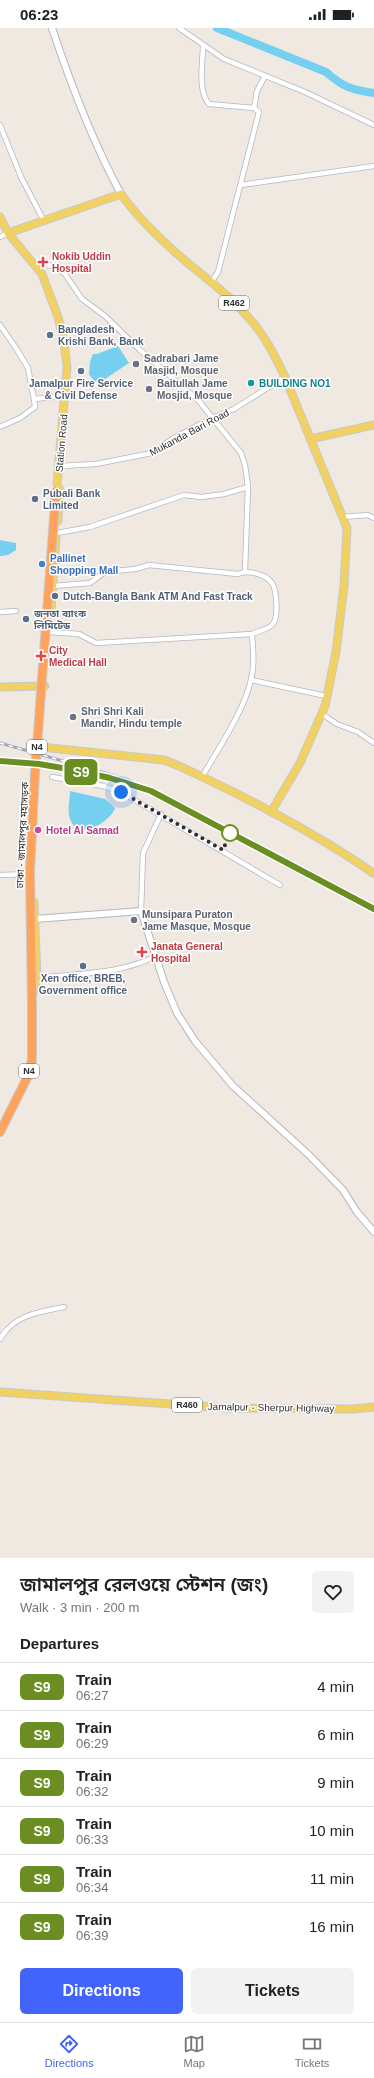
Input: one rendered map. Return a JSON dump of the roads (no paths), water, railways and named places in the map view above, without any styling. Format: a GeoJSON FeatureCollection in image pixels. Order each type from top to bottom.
{"type":"FeatureCollection","features":[{"type":"Feature","properties":{"kind":"highway","name":"ঢাকা - জামালপুর মহাসড়ক"},"geometry":{"type":"LineString","coordinates":[[0,1132],[27,1078],[32,1060],[30,871],[35,774],[57,487]]}},
{"type":"Feature","properties":{"kind":"main road"},"geometry":{"type":"LineString","coordinates":[[8,233],[121,194],[100,156],[68,75],[52,28]]}},
{"type":"Feature","properties":{"kind":"main road","name":"R462"},"geometry":{"type":"LineString","coordinates":[[121,194],[144,224],[190,265],[212,281],[249,317],[274,353],[310,439]]}},
{"type":"Feature","properties":{"kind":"main road","name":"Station Road"},"geometry":{"type":"LineString","coordinates":[[0,217],[8,233],[42,274],[58,317],[66,367],[60,466],[57,487],[60,490],[45,686],[34,874],[36,978],[32,1003]]}},
{"type":"Feature","properties":{"kind":"main road"},"geometry":{"type":"LineString","coordinates":[[271,812],[300,763],[322,714],[336,652],[344,586],[347,528],[310,439],[374,425]]}},
{"type":"Feature","properties":{"kind":"main road"},"geometry":{"type":"LineString","coordinates":[[0,687],[45,686]]}},
{"type":"Feature","properties":{"kind":"main road"},"geometry":{"type":"LineString","coordinates":[[41,747],[164,760],[202,776],[271,812],[347,854],[374,873]]}},
{"type":"Feature","properties":{"kind":"main road"},"geometry":{"type":"LineString","coordinates":[[35,919],[141,911],[164,982],[177,1013],[195,1042],[233,1086],[309,1155],[343,1190],[356,1212],[374,1232]]}},
{"type":"Feature","properties":{"kind":"main road","name":"Jamalpur - Sherpur Highway"},"geometry":{"type":"LineString","coordinates":[[0,1392],[227,1408],[353,1409],[374,1407]]}},
{"type":"Feature","properties":{"kind":"street"},"geometry":{"type":"LineString","coordinates":[[179,28],[203,46],[224,59],[305,92],[374,125]]}},
{"type":"Feature","properties":{"kind":"street"},"geometry":{"type":"LineString","coordinates":[[203,46],[203,83],[206,100],[209,104],[254,108],[259,112],[218,272],[212,281]]}},
{"type":"Feature","properties":{"kind":"street"},"geometry":{"type":"LineString","coordinates":[[254,108],[257,91],[265,76]]}},
{"type":"Feature","properties":{"kind":"street"},"geometry":{"type":"LineString","coordinates":[[0,125],[20,177],[44,221]]}},
{"type":"Feature","properties":{"kind":"street"},"geometry":{"type":"LineString","coordinates":[[241,185],[374,166]]}},
{"type":"Feature","properties":{"kind":"street"},"geometry":{"type":"LineString","coordinates":[[0,237],[8,233]]}},
{"type":"Feature","properties":{"kind":"street"},"geometry":{"type":"LineString","coordinates":[[34,264],[55,266],[65,274],[82,299],[105,316],[140,350],[198,400],[241,453],[246,465],[248,487],[245,572]]}},
{"type":"Feature","properties":{"kind":"street"},"geometry":{"type":"LineString","coordinates":[[0,325],[28,368],[35,406],[20,418],[0,427]]}},
{"type":"Feature","properties":{"kind":"street","name":"Mukanda Bari Road"},"geometry":{"type":"LineString","coordinates":[[60,466],[96,464],[152,453],[172,439],[212,418],[234,409],[285,377]]}},
{"type":"Feature","properties":{"kind":"street"},"geometry":{"type":"LineString","coordinates":[[34,399],[65,396]]}},
{"type":"Feature","properties":{"kind":"street"},"geometry":{"type":"LineString","coordinates":[[57,532],[90,527],[184,495],[201,497],[224,494],[248,487]]}},
{"type":"Feature","properties":{"kind":"street"},"geometry":{"type":"LineString","coordinates":[[342,517],[362,514],[374,518]]}},
{"type":"Feature","properties":{"kind":"street"},"geometry":{"type":"LineString","coordinates":[[49,632],[79,634],[96,643],[252,634],[269,627],[276,620],[275,589],[268,579],[245,572],[238,574],[149,565],[136,569],[105,572],[90,584],[53,586]]}},
{"type":"Feature","properties":{"kind":"street"},"geometry":{"type":"LineString","coordinates":[[0,612],[16,611]]}},
{"type":"Feature","properties":{"kind":"street"},"geometry":{"type":"LineString","coordinates":[[202,776],[238,712],[251,680],[253,658],[252,634]]}},
{"type":"Feature","properties":{"kind":"street"},"geometry":{"type":"LineString","coordinates":[[251,680],[326,696]]}},
{"type":"Feature","properties":{"kind":"street"},"geometry":{"type":"LineString","coordinates":[[322,714],[336,724],[358,732],[374,743]]}},
{"type":"Feature","properties":{"kind":"street"},"geometry":{"type":"LineString","coordinates":[[52,777],[121,792],[161,814],[280,885]]}},
{"type":"Feature","properties":{"kind":"street"},"geometry":{"type":"LineString","coordinates":[[141,911],[143,853],[161,814]]}},
{"type":"Feature","properties":{"kind":"street"},"geometry":{"type":"LineString","coordinates":[[0,875],[34,874]]}},
{"type":"Feature","properties":{"kind":"street"},"geometry":{"type":"LineString","coordinates":[[36,978],[103,973],[144,962],[156,956]]}},
{"type":"Feature","properties":{"kind":"street"},"geometry":{"type":"LineString","coordinates":[[0,1340],[10,1326],[23,1316],[64,1307]]}},
{"type":"Feature","properties":{"kind":"water"},"geometry":{"type":"Polygon","coordinates":[[[118,346],[129,363],[102,381],[94,381],[89,374],[90,362],[93,354],[97,354],[118,346]]]}},
{"type":"Feature","properties":{"kind":"water"},"geometry":{"type":"Polygon","coordinates":[[[0,540],[16,543],[16,550],[8,555],[0,556],[0,540]]]}},
{"type":"Feature","properties":{"kind":"water"},"geometry":{"type":"Polygon","coordinates":[[[70,791],[105,799],[115,808],[112,814],[100,824],[86,829],[79,829],[74,825],[69,816],[70,791]]]}},
{"type":"Feature","properties":{"kind":"waterway"},"geometry":{"type":"LineString","coordinates":[[217,28],[326,72],[348,87],[374,93]]}},
{"type":"Feature","properties":{"kind":"railway"},"geometry":{"type":"LineString","coordinates":[[0,743],[112,775],[151,791],[374,909]]}},
{"type":"Feature","properties":{"kind":"railway"},"geometry":{"type":"LineString","coordinates":[[0,761],[39,764],[93,774]]}},
{"type":"Feature","properties":{"kind":"train","name":"S9"},"geometry":{"type":"LineString","coordinates":[[0,761],[39,764],[74,770],[110,778],[151,791],[374,909]]}},
{"type":"Feature","properties":{"kind":"place","name":"Nokib Uddin Hospital"},"geometry":{"type":"Point","coordinates":[43,262]}},
{"type":"Feature","properties":{"kind":"place","name":"Bangladesh Krishi Bank, Bank"},"geometry":{"type":"Point","coordinates":[50,335]}},
{"type":"Feature","properties":{"kind":"place","name":"Sadrabari Jame Masjid, Mosque"},"geometry":{"type":"Point","coordinates":[136,364]}},
{"type":"Feature","properties":{"kind":"place","name":"Jamalpur Fire Service & Civil Defense"},"geometry":{"type":"Point","coordinates":[81,371]}},
{"type":"Feature","properties":{"kind":"place","name":"BUILDING NO1"},"geometry":{"type":"Point","coordinates":[251,383]}},
{"type":"Feature","properties":{"kind":"place","name":"Baitullah Jame Mosjid, Mosque"},"geometry":{"type":"Point","coordinates":[149,389]}},
{"type":"Feature","properties":{"kind":"place","name":"Pubali Bank Limited"},"geometry":{"type":"Point","coordinates":[35,499]}},
{"type":"Feature","properties":{"kind":"place","name":"Pallinet Shopping Mall"},"geometry":{"type":"Point","coordinates":[42,564]}},
{"type":"Feature","properties":{"kind":"place","name":"Dutch-Bangla Bank ATM And Fast Track"},"geometry":{"type":"Point","coordinates":[55,596]}},
{"type":"Feature","properties":{"kind":"place","name":"জনতা ব্যাংক লিমিটেড"},"geometry":{"type":"Point","coordinates":[26,619]}},
{"type":"Feature","properties":{"kind":"place","name":"City Medical Hall"},"geometry":{"type":"Point","coordinates":[41,656]}},
{"type":"Feature","properties":{"kind":"place","name":"Shri Shri Kali Mandir, Hindu temple"},"geometry":{"type":"Point","coordinates":[73,717]}},
{"type":"Feature","properties":{"kind":"place","name":"Hotel Al Samad"},"geometry":{"type":"Point","coordinates":[38,830]}},
{"type":"Feature","properties":{"kind":"place","name":"Munsipara Puraton Jame Masque, Mosque"},"geometry":{"type":"Point","coordinates":[134,920]}},
{"type":"Feature","properties":{"kind":"place","name":"Janata General Hospital"},"geometry":{"type":"Point","coordinates":[142,952]}},
{"type":"Feature","properties":{"kind":"place","name":"Xen office, BREB, Government office"},"geometry":{"type":"Point","coordinates":[83,966]}}]}
